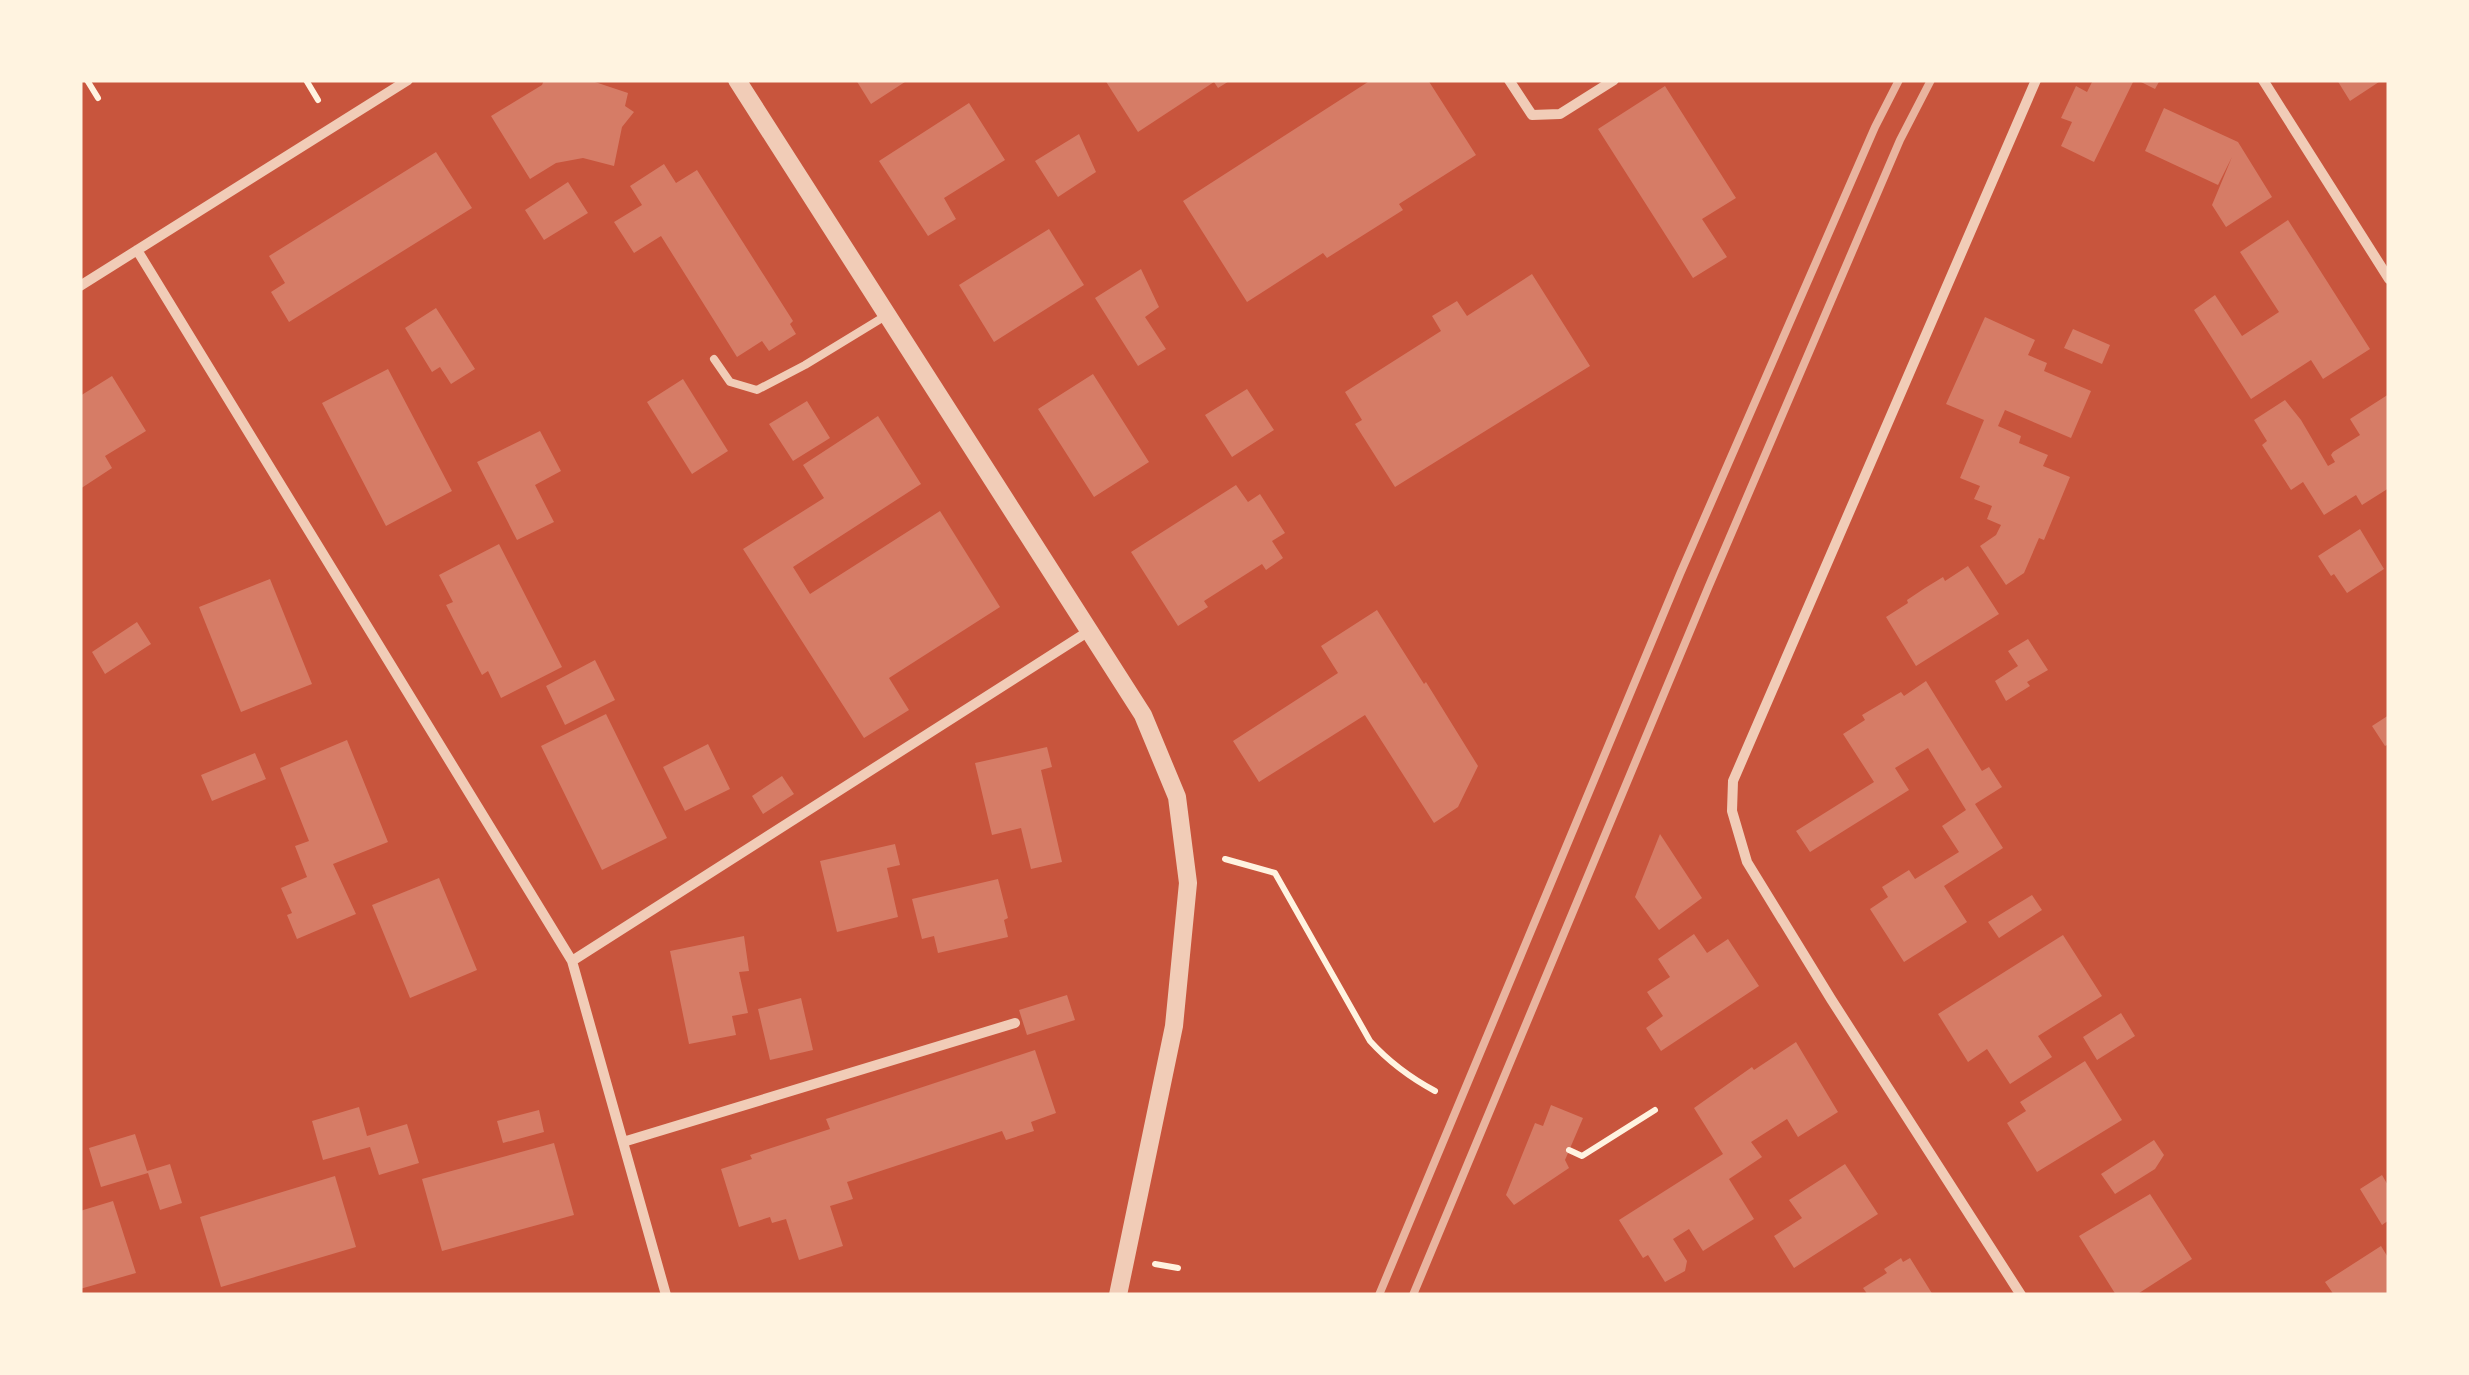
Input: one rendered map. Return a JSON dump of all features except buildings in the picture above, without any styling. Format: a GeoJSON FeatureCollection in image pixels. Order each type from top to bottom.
{"type":"FeatureCollection","features":[{"type":"Feature","properties":{"kind":"street"},"geometry":{"type":"LineString","coordinates":[[80,286],[408,80]]}},
{"type":"Feature","properties":{"kind":"street"},"geometry":{"type":"LineString","coordinates":[[737,80],[1143,715],[1178,797],[1188,883],[1174,1026],[1118,1295]]}},
{"type":"Feature","properties":{"kind":"street"},"geometry":{"type":"LineString","coordinates":[[1509,80],[1532,115],[1560,114],[1614,80]]}},
{"type":"Feature","properties":{"kind":"street"},"geometry":{"type":"LineString","coordinates":[[2022,1295],[1755,876],[1732,811],[1733,780],[2036,80]]}},
{"type":"Feature","properties":{"kind":"street"},"geometry":{"type":"LineString","coordinates":[[2263,80],[2389,278]]}},
{"type":"Feature","properties":{"kind":"street"},"geometry":{"type":"LineString","coordinates":[[137,250],[572,961],[666,1295]]}},
{"type":"Feature","properties":{"kind":"street"},"geometry":{"type":"LineString","coordinates":[[572,961],[1089,631]]}},
{"type":"Feature","properties":{"kind":"street"},"geometry":{"type":"LineString","coordinates":[[623,1142],[1015,1023]]}},
{"type":"Feature","properties":{"kind":"lane"},"geometry":{"type":"LineString","coordinates":[[714,359],[730,382],[756,390],[887,314]]}},
{"type":"Feature","properties":{"kind":"path"},"geometry":{"type":"LineString","coordinates":[[87,80],[98,98]]}},
{"type":"Feature","properties":{"kind":"path"},"geometry":{"type":"LineString","coordinates":[[306,80],[318,100]]}},
{"type":"Feature","properties":{"kind":"path"},"geometry":{"type":"LineString","coordinates":[[1225,859],[1275,872],[1370,1041],[1407,1076],[1435,1091]]}},
{"type":"Feature","properties":{"kind":"path"},"geometry":{"type":"LineString","coordinates":[[1569,1150],[1582,1156],[1655,1110]]}},
{"type":"Feature","properties":{"kind":"railway"},"geometry":{"type":"LineString","coordinates":[[1379,1295],[1680,574],[1899,80]]}},
{"type":"Feature","properties":{"kind":"railway"},"geometry":{"type":"LineString","coordinates":[[1413,1295],[1708,588],[1900,140],[1931,80]]}}]}
